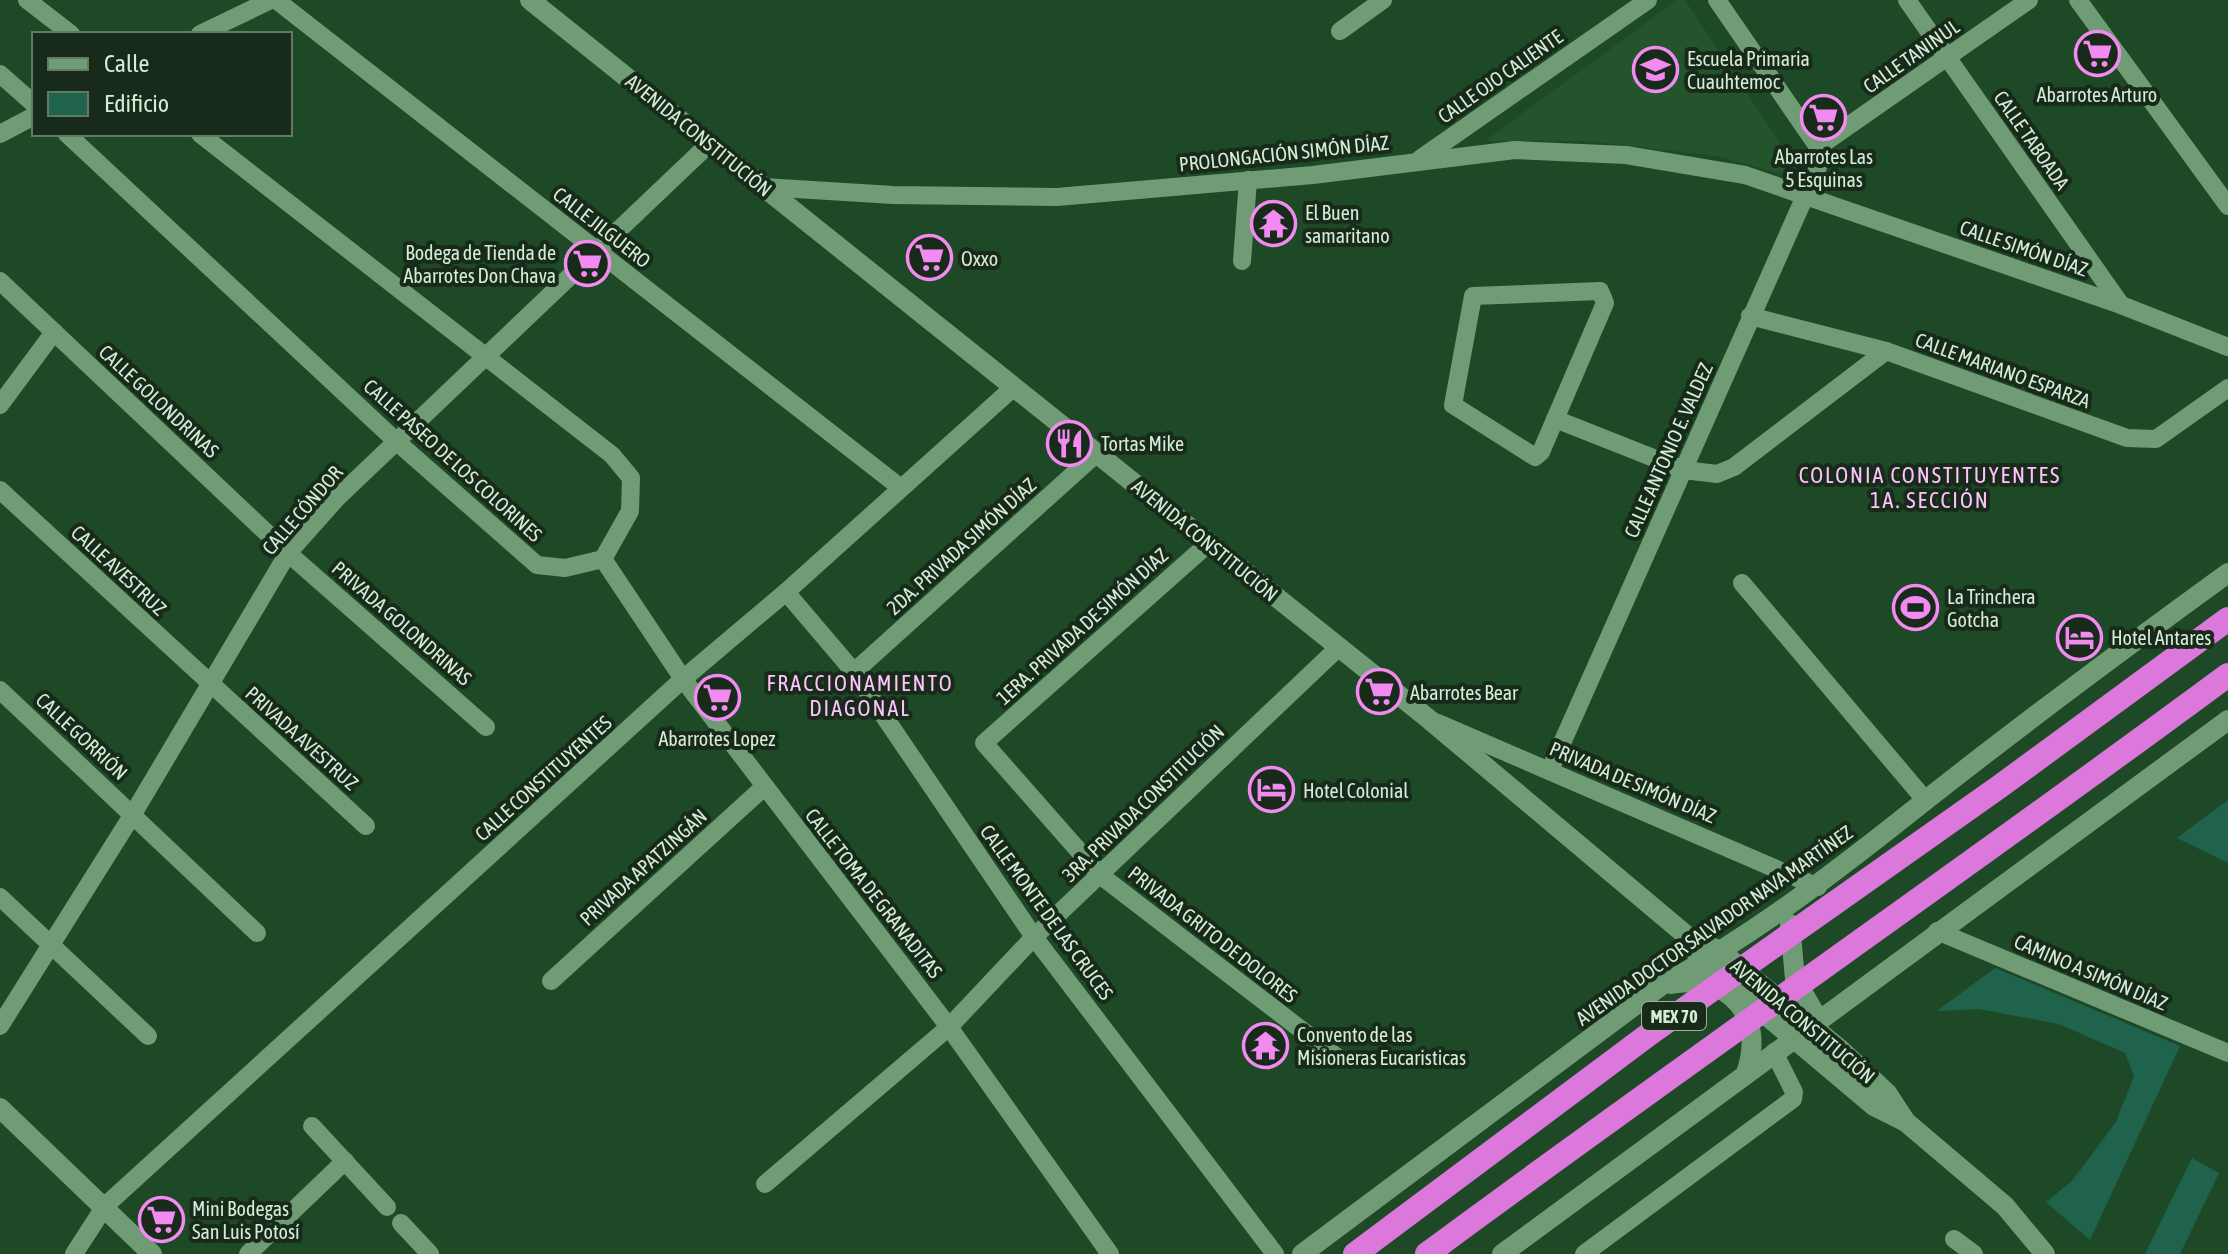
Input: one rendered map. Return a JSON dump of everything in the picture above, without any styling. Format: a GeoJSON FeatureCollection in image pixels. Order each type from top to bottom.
{"type":"FeatureCollection","features":[{"type":"Feature","properties":{"kind":"highway","name":"MEX 70"},"geometry":{"type":"LineString","coordinates":[[1355,1254],[1652,1032],[1999,787],[2228,619]]}},
{"type":"Feature","properties":{"kind":"highway","name":"MEX 70"},"geometry":{"type":"LineString","coordinates":[[1427,1254],[1682,1065],[2031,821],[2228,675]]}},
{"type":"Feature","properties":{"kind":"main road","name":"AVENIDA CONSTITUCIÓN"},"geometry":{"type":"LineString","coordinates":[[530,0],[1430,720],[1712,957],[1814,1022],[1887,1093],[1906,1122]]}},
{"type":"Feature","properties":{"kind":"main road","name":"AVENIDA DOCTOR SALVADOR NAVA MARTÍNEZ"},"geometry":{"type":"LineString","coordinates":[[1302,1254],[1662,985],[1712,957],[1809,892],[2228,573]]}},
{"type":"Feature","properties":{"kind":"main road"},"geometry":{"type":"LineString","coordinates":[[1502,1254],[1937,931],[2228,720]]}},
{"type":"Feature","properties":{"kind":"main road"},"geometry":{"type":"LineString","coordinates":[[1809,892],[1790,925],[1795,979],[1814,1022],[1841,1050]]}},
{"type":"Feature","properties":{"kind":"main road"},"geometry":{"type":"LineString","coordinates":[[1662,985],[1702,982],[1720,989],[1736,1001],[1747,1016],[1753,1035],[1753,1054],[1746,1073]]}},
{"type":"Feature","properties":{"kind":"main road","name":"AVENIDA CONSTITUCIÓN"},"geometry":{"type":"LineString","coordinates":[[1814,1022],[1874,1106],[1906,1122],[2005,1206],[2046,1251]]}},
{"type":"Feature","properties":{"kind":"main road"},"geometry":{"type":"LineString","coordinates":[[0,1108],[152,1254]]}},
{"type":"Feature","properties":{"kind":"street"},"geometry":{"type":"LineString","coordinates":[[27,0],[68,32]]}},
{"type":"Feature","properties":{"kind":"street"},"geometry":{"type":"LineString","coordinates":[[204,32],[273,0]]}},
{"type":"Feature","properties":{"kind":"street","name":"CALLE JILGUERO"},"geometry":{"type":"LineString","coordinates":[[273,0],[901,488]]}},
{"type":"Feature","properties":{"kind":"street"},"geometry":{"type":"LineString","coordinates":[[1340,31],[1383,0]]}},
{"type":"Feature","properties":{"kind":"street","name":"CALLE OJO CALIENTE"},"geometry":{"type":"LineString","coordinates":[[1417,160],[1648,0]]}},
{"type":"Feature","properties":{"kind":"street"},"geometry":{"type":"LineString","coordinates":[[1717,0],[1818,147]]}},
{"type":"Feature","properties":{"kind":"street","name":"CALLE TABOADA"},"geometry":{"type":"LineString","coordinates":[[1907,0],[2121,305]]}},
{"type":"Feature","properties":{"kind":"street","name":"CALLE TANINUL"},"geometry":{"type":"LineString","coordinates":[[1818,147],[2029,0]]}},
{"type":"Feature","properties":{"kind":"street"},"geometry":{"type":"LineString","coordinates":[[2078,0],[2225,197]]}},
{"type":"Feature","properties":{"kind":"street"},"geometry":{"type":"LineString","coordinates":[[0,74],[32,102]]}},
{"type":"Feature","properties":{"kind":"street"},"geometry":{"type":"LineString","coordinates":[[0,134],[32,117]]}},
{"type":"Feature","properties":{"kind":"street","name":"CALLE PASEO DE LOS COLORINES"},"geometry":{"type":"LineString","coordinates":[[69,136],[397,442],[537,565],[565,568],[603,559]]}},
{"type":"Feature","properties":{"kind":"street"},"geometry":{"type":"LineString","coordinates":[[203,136],[612,455],[631,478],[630,511],[603,559]]}},
{"type":"Feature","properties":{"kind":"street","name":"CALLE CÓNDOR"},"geometry":{"type":"LineString","coordinates":[[0,1026],[133,814],[288,553],[337,498],[486,359],[595,249],[709,144]]}},
{"type":"Feature","properties":{"kind":"street","name":"CALLE ANTONIO E. VALDEZ"},"geometry":{"type":"LineString","coordinates":[[1550,770],[1818,167],[1818,147]]}},
{"type":"Feature","properties":{"kind":"street","name":"PROLONGACIÓN SIMÓN DÍAZ"},"geometry":{"type":"LineString","coordinates":[[764,187],[893,195],[1057,197],[1248,180],[1515,150],[1626,155],[1745,175],[1804,195]]}},
{"type":"Feature","properties":{"kind":"street"},"geometry":{"type":"LineString","coordinates":[[1242,261],[1248,180]]}},
{"type":"Feature","properties":{"kind":"street","name":"CALLE SIMÓN DÍAZ"},"geometry":{"type":"LineString","coordinates":[[1804,195],[2121,305],[2228,347]]}},
{"type":"Feature","properties":{"kind":"street","name":"CALLE GOLONDRINAS"},"geometry":{"type":"LineString","coordinates":[[0,281],[288,553]]}},
{"type":"Feature","properties":{"kind":"street"},"geometry":{"type":"LineString","coordinates":[[1600,291],[1605,296],[1605,303],[1555,419],[1535,457],[1453,405],[1473,296],[1600,291]]}},
{"type":"Feature","properties":{"kind":"street","name":"CALLE MARIANO ESPARZA"},"geometry":{"type":"LineString","coordinates":[[1750,316],[1886,351],[2127,438],[2156,439],[2228,388]]}},
{"type":"Feature","properties":{"kind":"street"},"geometry":{"type":"LineString","coordinates":[[0,405],[54,332]]}},
{"type":"Feature","properties":{"kind":"street"},"geometry":{"type":"LineString","coordinates":[[1555,419],[1684,470],[1717,474],[1734,467],[1886,351]]}},
{"type":"Feature","properties":{"kind":"street","name":"CALLE CONSTITUYENTES"},"geometry":{"type":"LineString","coordinates":[[74,1254],[105,1206],[683,679],[786,592],[1014,387]]}},
{"type":"Feature","properties":{"kind":"street","name":"2DA. PRIVADA SIMÓN DÍAZ"},"geometry":{"type":"LineString","coordinates":[[854,672],[1097,453]]}},
{"type":"Feature","properties":{"kind":"street","name":"CALLE AVESTRUZ"},"geometry":{"type":"LineString","coordinates":[[0,490],[209,683]]}},
{"type":"Feature","properties":{"kind":"street","name":"1ERA. PRIVADA DE SIMÓN DÍAZ"},"geometry":{"type":"LineString","coordinates":[[984,743],[1209,543]]}},
{"type":"Feature","properties":{"kind":"street","name":"PRIVADA GOLONDRINAS"},"geometry":{"type":"LineString","coordinates":[[288,553],[486,727]]}},
{"type":"Feature","properties":{"kind":"street","name":"CALLE TOMA DE GRANADITAS"},"geometry":{"type":"LineString","coordinates":[[603,559],[683,679],[949,1027],[1110,1254]]}},
{"type":"Feature","properties":{"kind":"street"},"geometry":{"type":"LineString","coordinates":[[1742,583],[1926,801]]}},
{"type":"Feature","properties":{"kind":"street","name":"CALLE MONTE DE LAS CRUCES"},"geometry":{"type":"LineString","coordinates":[[786,592],[854,672],[1034,937],[1275,1254]]}},
{"type":"Feature","properties":{"kind":"street","name":"3RA. PRIVADA CONSTITUCIÓN"},"geometry":{"type":"LineString","coordinates":[[765,1184],[949,1027],[1034,937],[1339,647]]}},
{"type":"Feature","properties":{"kind":"street","name":"PRIVADA AVESTRUZ"},"geometry":{"type":"LineString","coordinates":[[209,683],[366,826]]}},
{"type":"Feature","properties":{"kind":"street","name":"CALLE GORRIÓN"},"geometry":{"type":"LineString","coordinates":[[0,690],[257,933]]}},
{"type":"Feature","properties":{"kind":"street","name":"PRIVADA DE SIMÓN DÍAZ"},"geometry":{"type":"LineString","coordinates":[[1430,720],[1550,770],[1809,892]]}},
{"type":"Feature","properties":{"kind":"street","name":"PRIVADA GRITO DE DOLORES"},"geometry":{"type":"LineString","coordinates":[[984,743],[1100,875],[1338,1058]]}},
{"type":"Feature","properties":{"kind":"street","name":"PRIVADA APATZINGÁN"},"geometry":{"type":"LineString","coordinates":[[551,981],[764,787]]}},
{"type":"Feature","properties":{"kind":"street"},"geometry":{"type":"LineString","coordinates":[[0,897],[148,1036]]}},
{"type":"Feature","properties":{"kind":"street","name":"CAMINO A SIMÓN DÍAZ"},"geometry":{"type":"LineString","coordinates":[[1937,931],[2228,1053]]}},
{"type":"Feature","properties":{"kind":"street"},"geometry":{"type":"LineString","coordinates":[[1584,1254],[1793,1099],[1794,1092],[1774,1052]]}},
{"type":"Feature","properties":{"kind":"street"},"geometry":{"type":"LineString","coordinates":[[312,1126],[387,1207]]}},
{"type":"Feature","properties":{"kind":"street"},"geometry":{"type":"LineString","coordinates":[[248,1254],[345,1161]]}},
{"type":"Feature","properties":{"kind":"street"},"geometry":{"type":"LineString","coordinates":[[401,1223],[430,1254]]}},
{"type":"Feature","properties":{"kind":"street"},"geometry":{"type":"LineString","coordinates":[[1954,1239],[1974,1254]]}},
{"type":"Feature","properties":{"kind":"shaded area","name":"Escuela Primaria Cuauhtemoc"},"geometry":{"type":"Polygon","coordinates":[[[1677,0],[1685,0],[1796,167],[1790,176],[1715,156],[1589,141],[1485,141],[1677,0]]]}},
{"type":"Feature","properties":{"kind":"building"},"geometry":{"type":"Polygon","coordinates":[[[2228,800],[2228,863],[2177,838],[2228,800]]]}},
{"type":"Feature","properties":{"kind":"building"},"geometry":{"type":"Polygon","coordinates":[[[1995,968],[2180,1046],[2090,1240],[2046,1202],[2072,1181],[2116,1122],[2134,1076],[2125,1053],[2059,1024],[1979,1009],[1937,1011],[1995,968]]]}},
{"type":"Feature","properties":{"kind":"building"},"geometry":{"type":"Polygon","coordinates":[[[2192,1158],[2219,1173],[2180,1254],[2145,1254],[2192,1158]]]}},
{"type":"Feature","properties":{"kind":"place","name":"Abarrotes Arturo"},"geometry":{"type":"Point","coordinates":[2097,54]}},
{"type":"Feature","properties":{"kind":"place","name":"Escuela Primaria Cuauhtemoc"},"geometry":{"type":"Point","coordinates":[1656,70]}},
{"type":"Feature","properties":{"kind":"place","name":"Abarrotes Las 5 Esquinas"},"geometry":{"type":"Point","coordinates":[1824,117]}},
{"type":"Feature","properties":{"kind":"place","name":"El Buen samaritano"},"geometry":{"type":"Point","coordinates":[1274,224]}},
{"type":"Feature","properties":{"kind":"place","name":"Oxxo"},"geometry":{"type":"Point","coordinates":[930,258]}},
{"type":"Feature","properties":{"kind":"place","name":"Bodega de Tienda de Abarrotes Don Chava"},"geometry":{"type":"Point","coordinates":[587,264]}},
{"type":"Feature","properties":{"kind":"place","name":"Tortas Mike"},"geometry":{"type":"Point","coordinates":[1070,443]}},
{"type":"Feature","properties":{"kind":"place","name":"La Trinchera Gotcha"},"geometry":{"type":"Point","coordinates":[1916,607]}},
{"type":"Feature","properties":{"kind":"place","name":"Hotel Antares"},"geometry":{"type":"Point","coordinates":[2080,637]}},
{"type":"Feature","properties":{"kind":"place","name":"Abarrotes Bear"},"geometry":{"type":"Point","coordinates":[1379,692]}},
{"type":"Feature","properties":{"kind":"place","name":"Abarrotes Lopez"},"geometry":{"type":"Point","coordinates":[717,698]}},
{"type":"Feature","properties":{"kind":"place","name":"Hotel Colonial"},"geometry":{"type":"Point","coordinates":[1272,790]}},
{"type":"Feature","properties":{"kind":"place","name":"Convento de las Misioneras Eucaristicas"},"geometry":{"type":"Point","coordinates":[1266,1045]}},
{"type":"Feature","properties":{"kind":"place","name":"Mini Bodegas San Luis Potosí"},"geometry":{"type":"Point","coordinates":[161,1220]}},
{"type":"Feature","properties":{"kind":"district","name":"COLONIA CONSTITUYENTES 1A. SECCIÓN"},"geometry":{"type":"Point","coordinates":[1930,488]}},
{"type":"Feature","properties":{"kind":"district","name":"FRACCIONAMIENTO DIAGONAL"},"geometry":{"type":"Point","coordinates":[860,696]}}]}
